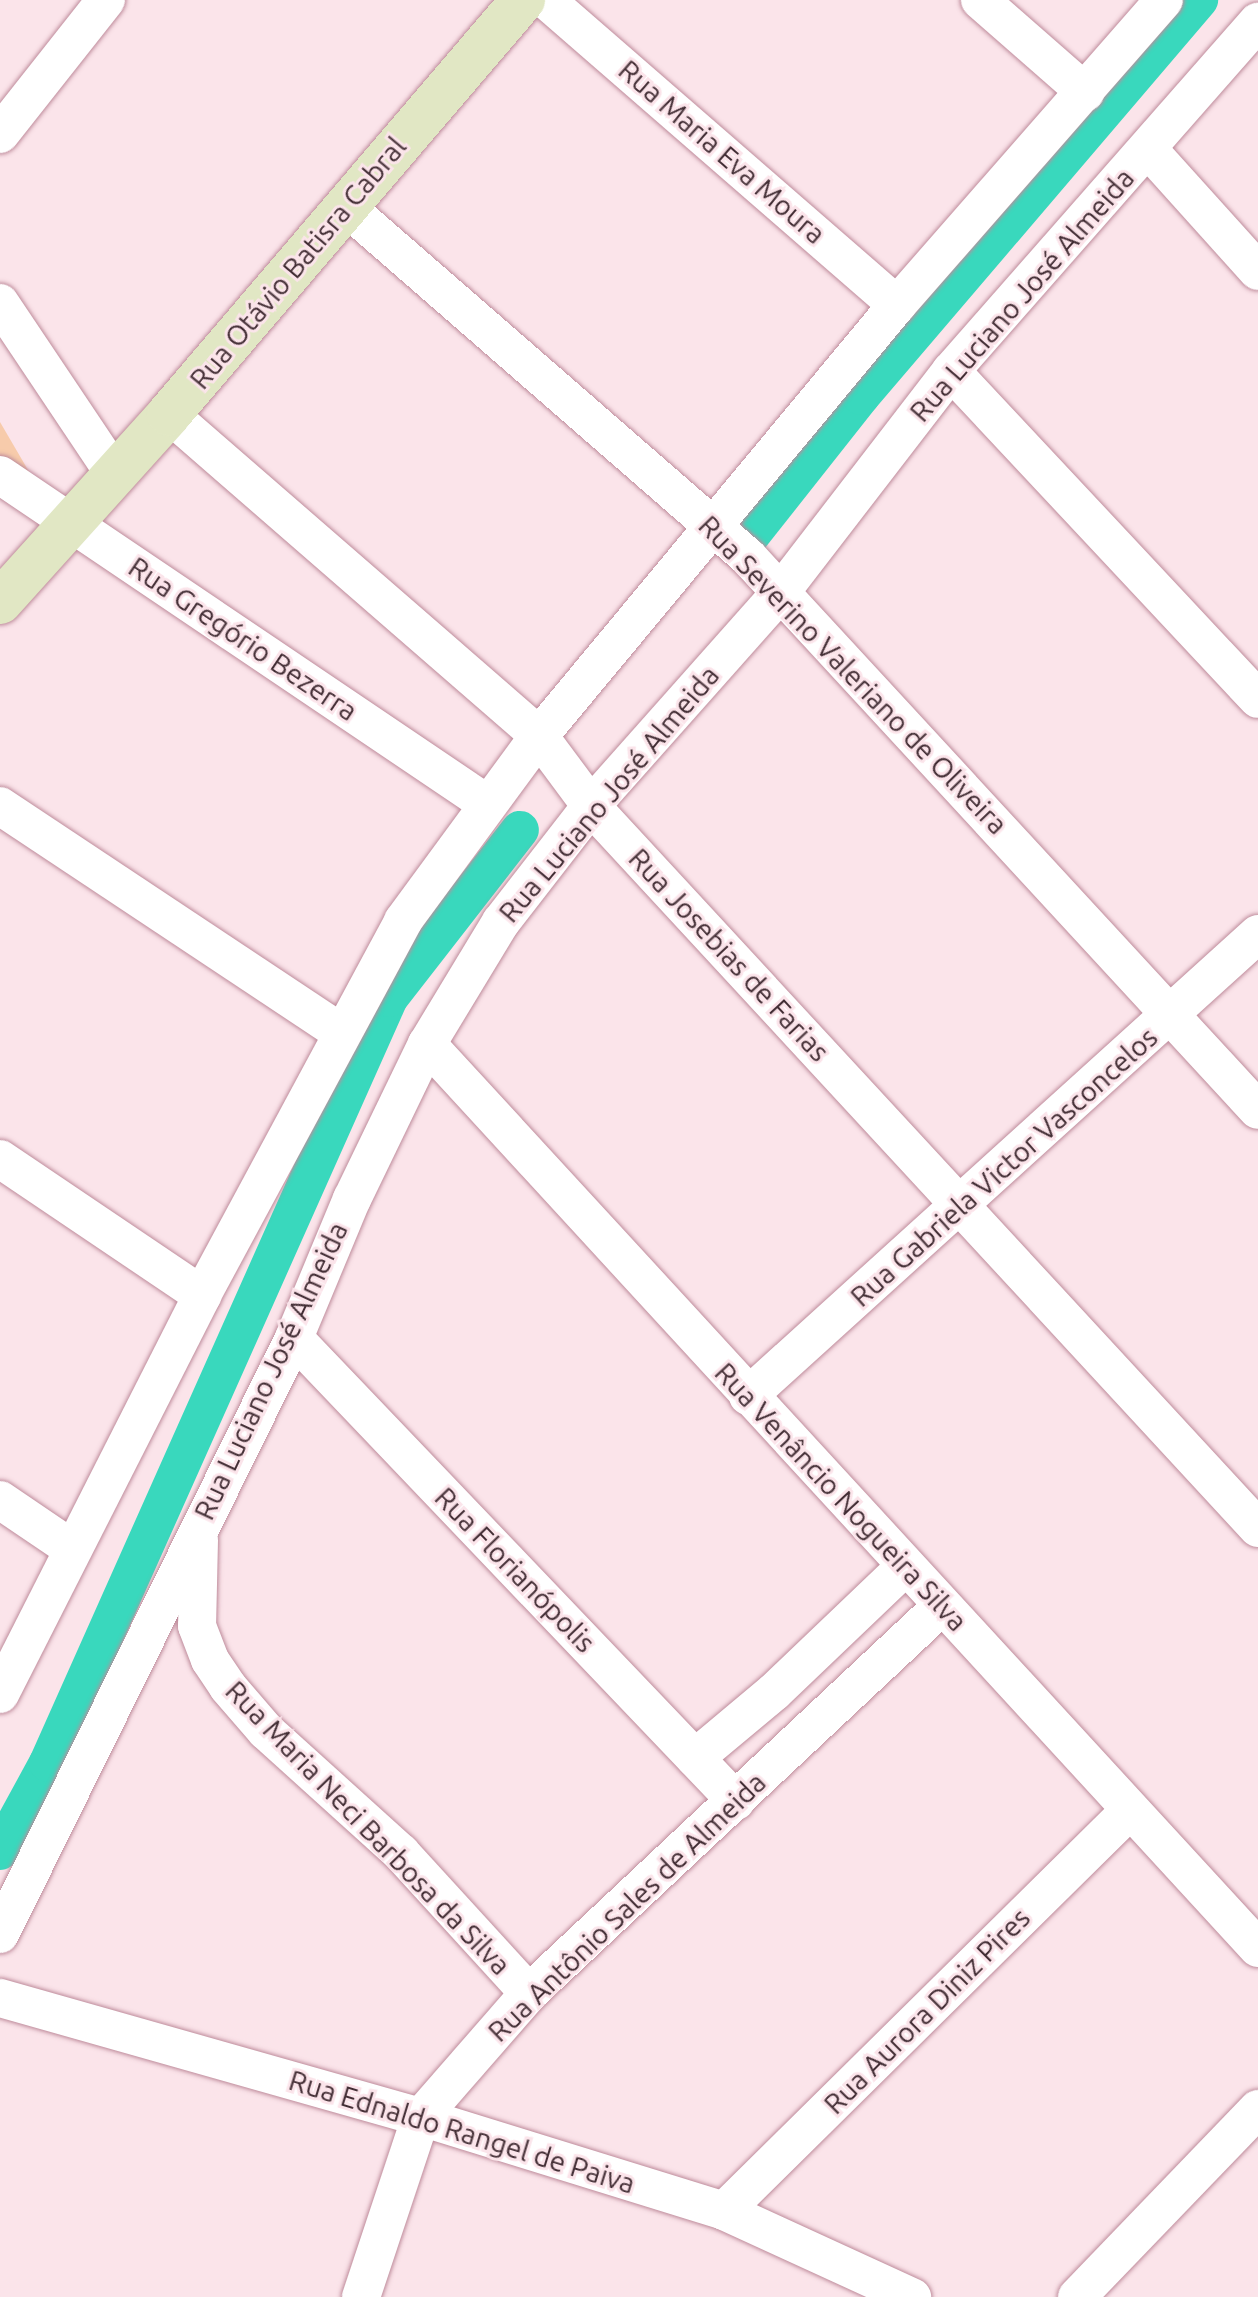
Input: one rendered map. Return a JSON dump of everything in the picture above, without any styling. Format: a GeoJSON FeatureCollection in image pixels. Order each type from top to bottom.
{"type":"FeatureCollection","features":[{"type":"Feature","properties":{"kind":"street"},"geometry":{"type":"LineString","coordinates":[[0,134],[106,0]]}},
{"type":"Feature","properties":{"kind":"street","name":"Rua Otávio Batisra Cabral"},"geometry":{"type":"LineString","coordinates":[[0,602],[169,414],[523,0]]}},
{"type":"Feature","properties":{"kind":"street","name":"Rua Maria Eva Moura"},"geometry":{"type":"LineString","coordinates":[[546,0],[897,305]]}},
{"type":"Feature","properties":{"kind":"street"},"geometry":{"type":"LineString","coordinates":[[980,0],[1085,92]]}},
{"type":"Feature","properties":{"kind":"street"},"geometry":{"type":"LineString","coordinates":[[0,1694],[71,1548],[202,1295],[340,1032],[403,921],[486,803],[539,736],[897,305],[1164,0]]}},
{"type":"Feature","properties":{"kind":"street","name":"Rua Luciano José Almeida"},"geometry":{"type":"LineString","coordinates":[[0,1934],[201,1519],[294,1338],[352,1199],[427,1044],[501,922],[591,806],[780,593],[951,371],[1258,22]]}},
{"type":"Feature","properties":{"kind":"street"},"geometry":{"type":"LineString","coordinates":[[1148,149],[1258,271]]}},
{"type":"Feature","properties":{"kind":"street","name":"Rua Severino Valeriano de Oliveira"},"geometry":{"type":"LineString","coordinates":[[345,206],[714,527],[780,593],[1175,1014],[1258,1110]]}},
{"type":"Feature","properties":{"kind":"street"},"geometry":{"type":"LineString","coordinates":[[0,303],[114,473]]}},
{"type":"Feature","properties":{"kind":"street"},"geometry":{"type":"LineString","coordinates":[[951,371],[1258,699]]}},
{"type":"Feature","properties":{"kind":"street","name":"Rua Josebias de Farias"},"geometry":{"type":"LineString","coordinates":[[169,414],[539,736],[591,806],[1258,1528]]}},
{"type":"Feature","properties":{"kind":"street","name":"Rua Gregório Bezerra"},"geometry":{"type":"LineString","coordinates":[[0,475],[486,803]]}},
{"type":"Feature","properties":{"kind":"street"},"geometry":{"type":"LineString","coordinates":[[0,806],[340,1032]]}},
{"type":"Feature","properties":{"kind":"street","name":"Rua Gabriela Victor Vasconcelos"},"geometry":{"type":"LineString","coordinates":[[748,1396],[1175,1014],[1258,934]]}},
{"type":"Feature","properties":{"kind":"street","name":"Rua Venâncio Nogueira Silva"},"geometry":{"type":"LineString","coordinates":[[427,1044],[1258,1948]]}},
{"type":"Feature","properties":{"kind":"street"},"geometry":{"type":"LineString","coordinates":[[0,1159],[202,1295]]}},
{"type":"Feature","properties":{"kind":"street","name":"Rua Florianópolis"},"geometry":{"type":"LineString","coordinates":[[294,1338],[736,1801]]}},
{"type":"Feature","properties":{"kind":"street"},"geometry":{"type":"LineString","coordinates":[[0,1500],[71,1548]]}},
{"type":"Feature","properties":{"kind":"street","name":"Rua Maria Neci Barbosa da Silva"},"geometry":{"type":"LineString","coordinates":[[201,1519],[197,1626],[210,1660],[228,1687],[266,1731],[401,1853],[529,1993]]}},
{"type":"Feature","properties":{"kind":"street","name":"Rua Antônio Sales de Almeida"},"geometry":{"type":"LineString","coordinates":[[695,1758],[774,1692],[905,1567]]}},
{"type":"Feature","properties":{"kind":"street","name":"Rua Antônio Sales de Almeida"},"geometry":{"type":"LineString","coordinates":[[361,2297],[421,2117],[529,1993],[942,1606]]}},
{"type":"Feature","properties":{"kind":"street","name":"Rua Aurora Diniz Pires"},"geometry":{"type":"LineString","coordinates":[[724,2211],[1129,1811]]}},
{"type":"Feature","properties":{"kind":"street","name":"Rua Ednaldo Rangel de Paiva"},"geometry":{"type":"LineString","coordinates":[[0,1998],[421,2117],[724,2211],[912,2297]]}},
{"type":"Feature","properties":{"kind":"street"},"geometry":{"type":"LineString","coordinates":[[1077,2297],[1258,2109]]}},
{"type":"Feature","properties":{"kind":"shaded area"},"geometry":{"type":"Polygon","coordinates":[[[0,422],[49,506],[0,472],[0,422]]]}},
{"type":"Feature","properties":{"kind":"waterway"},"geometry":{"type":"LineString","coordinates":[[744,544],[861,396],[1199,0]]}},
{"type":"Feature","properties":{"kind":"waterway"},"geometry":{"type":"LineString","coordinates":[[0,1851],[48,1763],[389,998],[520,830]]}}]}
